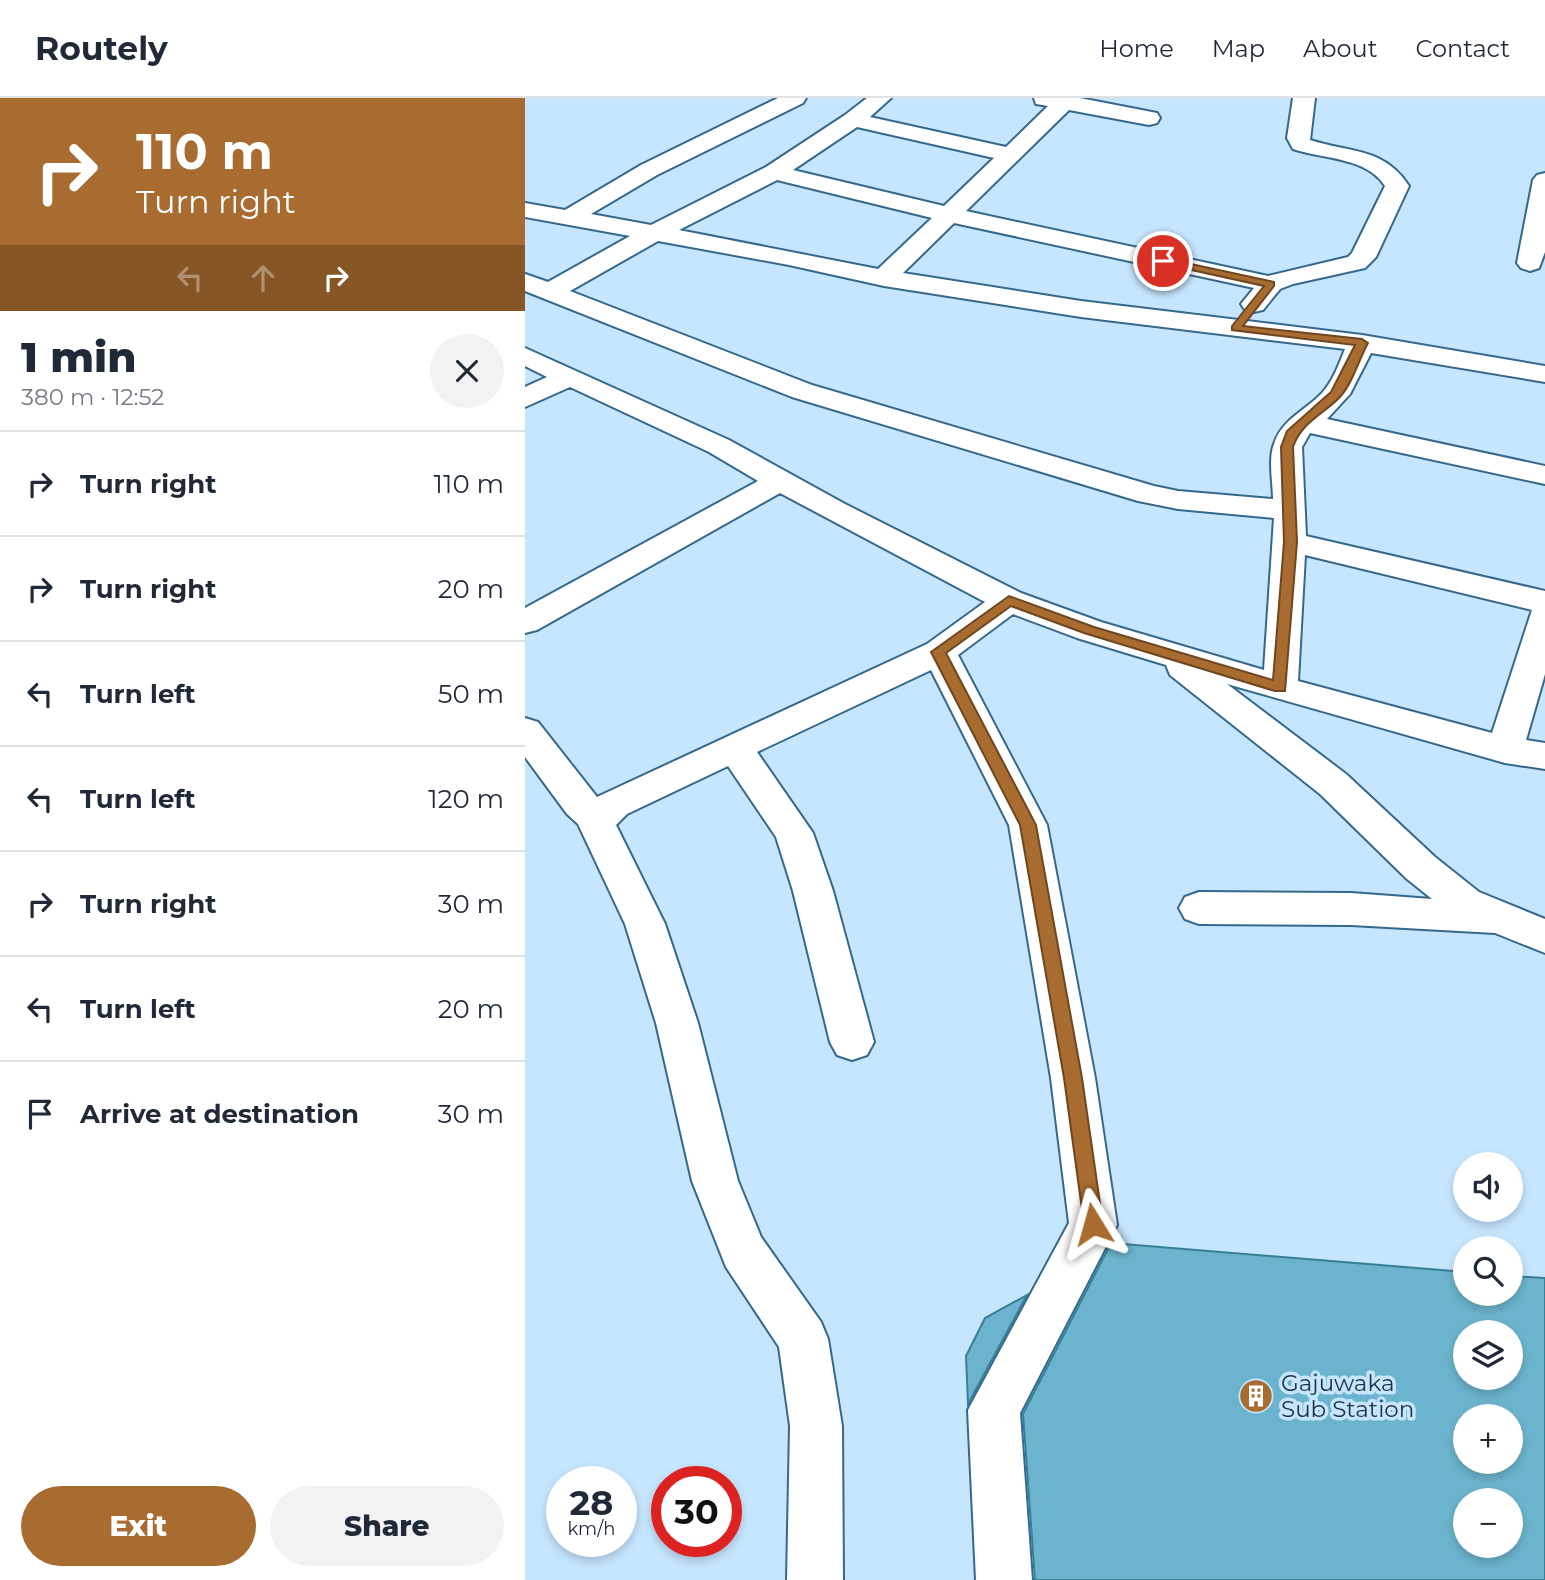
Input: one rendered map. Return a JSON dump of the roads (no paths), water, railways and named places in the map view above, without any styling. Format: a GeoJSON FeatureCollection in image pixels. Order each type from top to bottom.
{"type":"FeatureCollection","features":[{"type":"Feature","properties":{"kind":"street"},"geometry":{"type":"LineString","coordinates":[[568,218],[649,170],[795,98]]}},
{"type":"Feature","properties":{"kind":"street"},"geometry":{"type":"LineString","coordinates":[[537,287],[654,233],[774,172],[853,120],[880,98]]}},
{"type":"Feature","properties":{"kind":"street"},"geometry":{"type":"LineString","coordinates":[[1040,98],[1067,100],[1149,117]]}},
{"type":"Feature","properties":{"kind":"street"},"geometry":{"type":"LineString","coordinates":[[1236,328],[1271,284],[1285,278],[1356,263],[1363,257],[1397,186],[1388,171],[1361,159],[1301,144],[1298,138],[1304,98]]}},
{"type":"Feature","properties":{"kind":"street"},"geometry":{"type":"LineString","coordinates":[[884,278],[1067,100]]}},
{"type":"Feature","properties":{"kind":"street"},"geometry":{"type":"LineString","coordinates":[[853,120],[1011,155]]}},
{"type":"Feature","properties":{"kind":"street"},"geometry":{"type":"LineString","coordinates":[[774,172],[949,215],[1271,284]]}},
{"type":"Feature","properties":{"kind":"street"},"geometry":{"type":"LineString","coordinates":[[1530,263],[1543,213],[1545,180]]}},
{"type":"Feature","properties":{"kind":"street"},"geometry":{"type":"LineString","coordinates":[[525,210],[789,257],[884,278],[1081,309],[1362,343],[1545,373]]}},
{"type":"Feature","properties":{"kind":"street"},"geometry":{"type":"LineString","coordinates":[[537,287],[802,391],[1136,490],[1178,500],[1289,510]]}},
{"type":"Feature","properties":{"kind":"street"},"geometry":{"type":"LineString","coordinates":[[1280,687],[1290,542],[1287,447],[1291,433],[1301,422],[1336,394],[1362,343]]}},
{"type":"Feature","properties":{"kind":"street"},"geometry":{"type":"LineString","coordinates":[[525,356],[719,446],[834,512],[1009,601],[1089,630],[1280,687],[1505,750],[1545,756]]}},
{"type":"Feature","properties":{"kind":"street"},"geometry":{"type":"LineString","coordinates":[[525,398],[569,377]]}},
{"type":"Feature","properties":{"kind":"street"},"geometry":{"type":"LineString","coordinates":[[1301,422],[1545,475]]}},
{"type":"Feature","properties":{"kind":"street"},"geometry":{"type":"LineString","coordinates":[[525,622],[780,481]]}},
{"type":"Feature","properties":{"kind":"street"},"geometry":{"type":"LineString","coordinates":[[1290,542],[1545,602]]}},
{"type":"Feature","properties":{"kind":"street"},"geometry":{"type":"LineString","coordinates":[[598,820],[614,804],[939,652],[1009,601]]}},
{"type":"Feature","properties":{"kind":"street"},"geometry":{"type":"LineString","coordinates":[[1505,750],[1545,616]]}},
{"type":"Feature","properties":{"kind":"street"},"geometry":{"type":"LineString","coordinates":[[939,652],[1028,825],[1073,1078],[1093,1224],[994,1410],[1004,1580]]}},
{"type":"Feature","properties":{"kind":"street"},"geometry":{"type":"LineString","coordinates":[[1163,652],[1333,783],[1421,868],[1465,903],[1545,937]]}},
{"type":"Feature","properties":{"kind":"street"},"geometry":{"type":"LineString","coordinates":[[525,731],[580,804],[598,820],[599,832],[645,924],[677,1023],[715,1181],[724,1205],[743,1251],[803,1339],[816,1426],[815,1580]]}},
{"type":"Feature","properties":{"kind":"street"},"geometry":{"type":"LineString","coordinates":[[734,747],[794,833],[813,891],[852,1042]]}},
{"type":"Feature","properties":{"kind":"street"},"geometry":{"type":"LineString","coordinates":[[1199,908],[1351,909],[1503,920]]}},
{"type":"Feature","properties":{"kind":"place","name":"Gajuwaka Sub Station"},"geometry":{"type":"Point","coordinates":[1256,1396]}}]}
